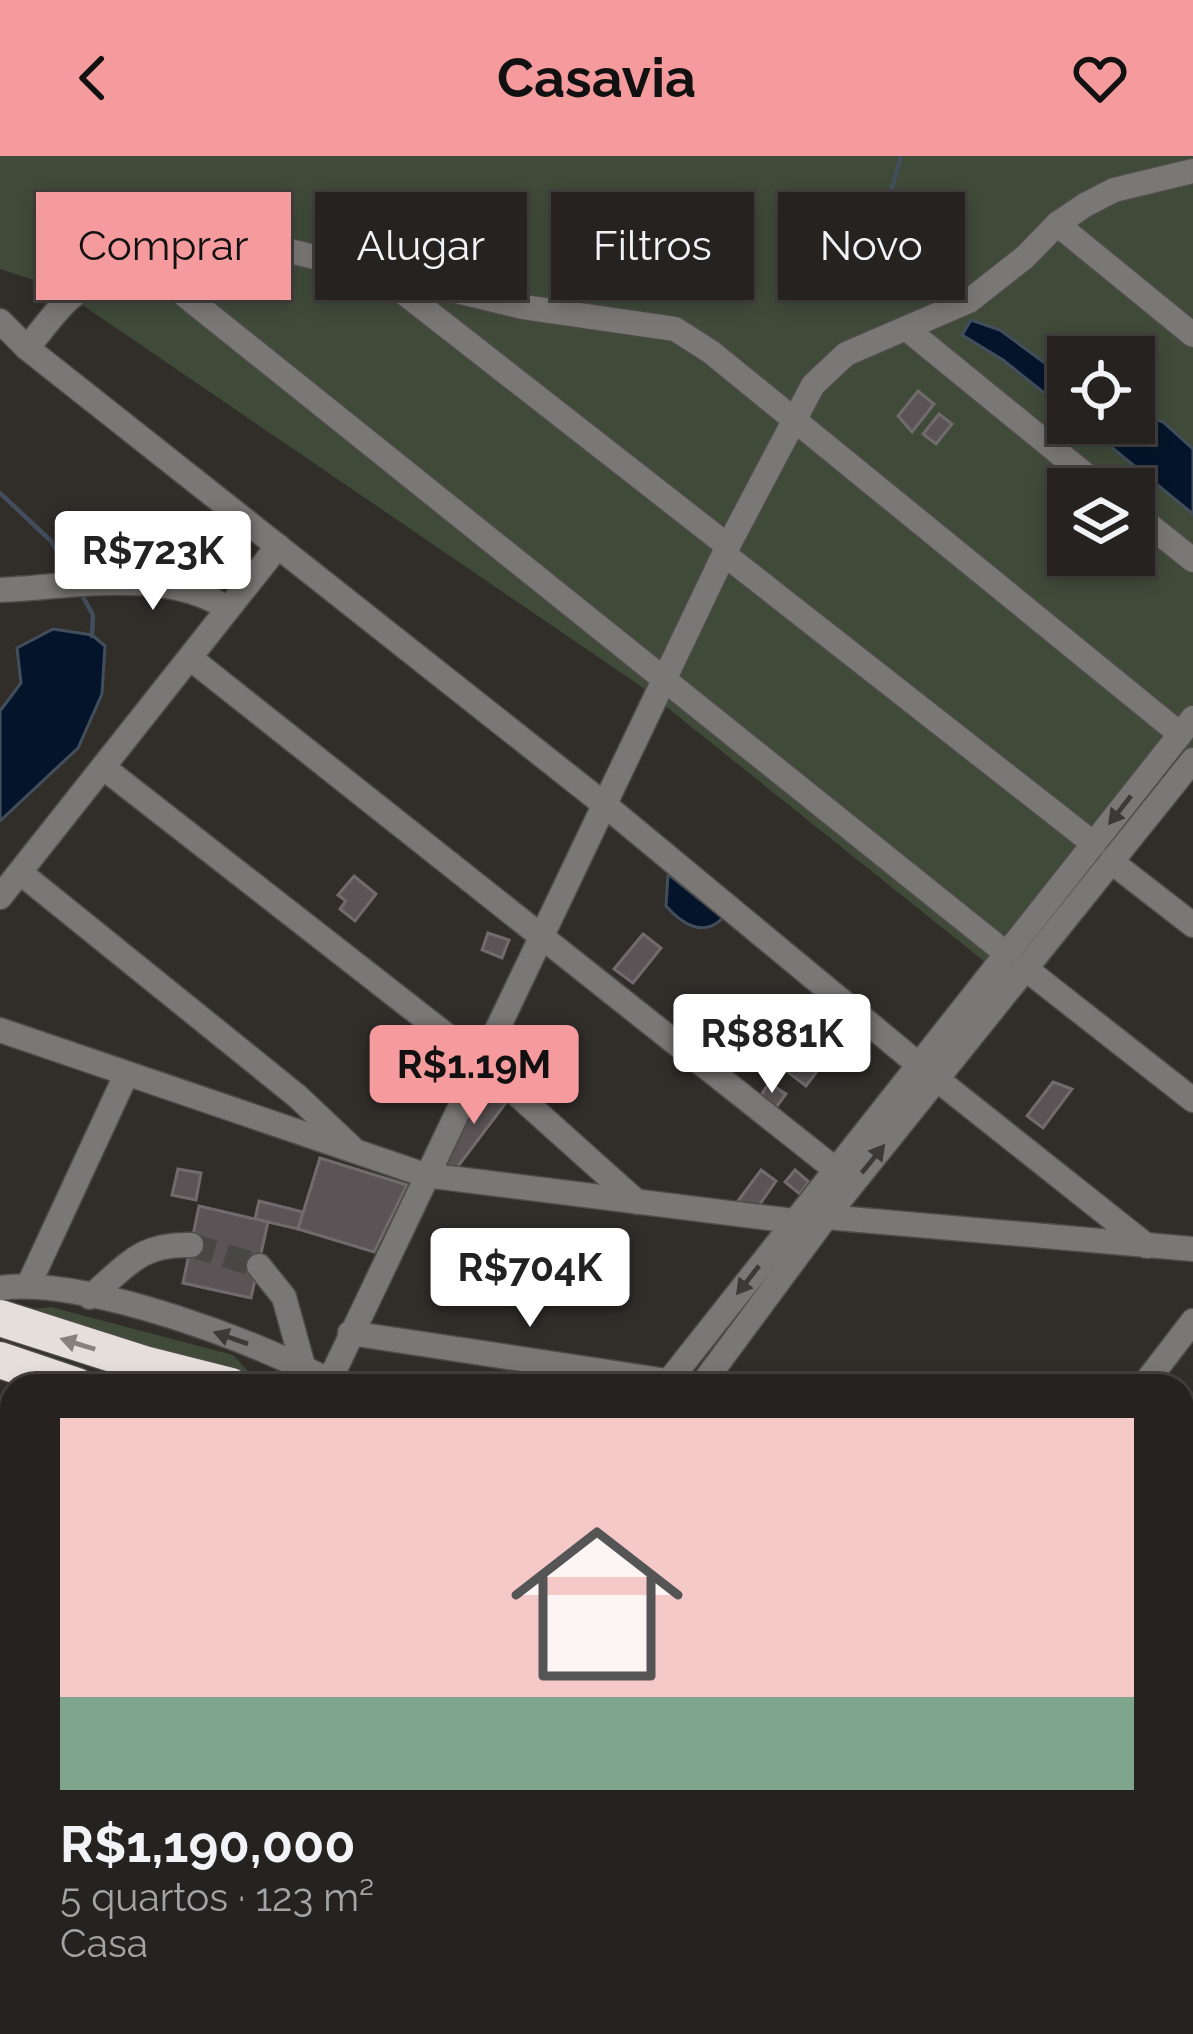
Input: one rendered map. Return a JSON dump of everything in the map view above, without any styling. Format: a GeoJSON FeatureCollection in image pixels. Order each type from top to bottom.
{"type":"FeatureCollection","features":[{"type":"Feature","properties":{"kind":"highway"},"geometry":{"type":"LineString","coordinates":[[0,1318],[184,1374]]}},
{"type":"Feature","properties":{"kind":"highway"},"geometry":{"type":"LineString","coordinates":[[0,1360],[41,1374]]}},
{"type":"Feature","properties":{"kind":"street"},"geometry":{"type":"LineString","coordinates":[[335,1374],[425,1175],[726,550],[813,385],[846,354],[908,331],[989,286],[1057,224],[1114,190],[1193,171]]}},
{"type":"Feature","properties":{"kind":"street"},"geometry":{"type":"LineString","coordinates":[[1057,224],[1193,335]]}},
{"type":"Feature","properties":{"kind":"street"},"geometry":{"type":"LineString","coordinates":[[27,348],[68,300]]}},
{"type":"Feature","properties":{"kind":"street"},"geometry":{"type":"LineString","coordinates":[[191,300],[1193,1100]]}},
{"type":"Feature","properties":{"kind":"street"},"geometry":{"type":"LineString","coordinates":[[413,300],[1094,844]]}},
{"type":"Feature","properties":{"kind":"street"},"geometry":{"type":"LineString","coordinates":[[493,300],[674,329],[711,352],[791,421],[1186,726],[1094,844],[1016,962],[928,1072],[710,1374]]}},
{"type":"Feature","properties":{"kind":"street"},"geometry":{"type":"LineString","coordinates":[[0,321],[27,348],[605,805],[1147,1246]]}},
{"type":"Feature","properties":{"kind":"street"},"geometry":{"type":"LineString","coordinates":[[908,331],[1077,468]]}},
{"type":"Feature","properties":{"kind":"street"},"geometry":{"type":"LineString","coordinates":[[1155,530],[1193,560]]}},
{"type":"Feature","properties":{"kind":"street"},"geometry":{"type":"LineString","coordinates":[[0,897],[278,546]]}},
{"type":"Feature","properties":{"kind":"street"},"geometry":{"type":"LineString","coordinates":[[0,590],[161,583],[190,588],[228,609]]}},
{"type":"Feature","properties":{"kind":"street"},"geometry":{"type":"LineString","coordinates":[[190,658],[836,1170]]}},
{"type":"Feature","properties":{"kind":"street"},"geometry":{"type":"LineString","coordinates":[[1016,962],[1113,863],[1193,760]]}},
{"type":"Feature","properties":{"kind":"street"},"geometry":{"type":"LineString","coordinates":[[104,768],[482,1063],[637,1202]]}},
{"type":"Feature","properties":{"kind":"street"},"geometry":{"type":"LineString","coordinates":[[1113,863],[1193,925]]}},
{"type":"Feature","properties":{"kind":"street"},"geometry":{"type":"LineString","coordinates":[[22,874],[297,1096],[357,1153]]}},
{"type":"Feature","properties":{"kind":"street"},"geometry":{"type":"LineString","coordinates":[[0,1030],[425,1175],[793,1222],[826,1217],[1193,1249]]}},
{"type":"Feature","properties":{"kind":"street"},"geometry":{"type":"LineString","coordinates":[[674,1374],[836,1170],[928,1072]]}},
{"type":"Feature","properties":{"kind":"street"},"geometry":{"type":"LineString","coordinates":[[29,1284],[125,1075]]}},
{"type":"Feature","properties":{"kind":"street"},"geometry":{"type":"LineString","coordinates":[[91,1298],[146,1250],[163,1244],[191,1245]]}},
{"type":"Feature","properties":{"kind":"street"},"geometry":{"type":"LineString","coordinates":[[259,1266],[284,1297],[303,1366]]}},
{"type":"Feature","properties":{"kind":"street"},"geometry":{"type":"LineString","coordinates":[[0,1288],[29,1284],[159,1313],[315,1374]]}},
{"type":"Feature","properties":{"kind":"street"},"geometry":{"type":"LineString","coordinates":[[1152,1374],[1193,1321]]}},
{"type":"Feature","properties":{"kind":"street"},"geometry":{"type":"LineString","coordinates":[[350,1333],[622,1374]]}},
{"type":"Feature","properties":{"kind":"green space"},"geometry":{"type":"Polygon","coordinates":[[[0,156],[1193,156],[1193,779],[1024,993],[639,685],[75,300],[291,300],[291,192],[36,192],[36,281],[0,269],[0,156]]]}},
{"type":"Feature","properties":{"kind":"green space"},"geometry":{"type":"Polygon","coordinates":[[[51,1307],[233,1355],[251,1374],[211,1374],[18,1311],[51,1307]]]}},
{"type":"Feature","properties":{"kind":"water"},"geometry":{"type":"Polygon","coordinates":[[[971,320],[1000,330],[1047,365],[1047,395],[1003,360],[962,335],[971,320]]]}},
{"type":"Feature","properties":{"kind":"water"},"geometry":{"type":"Polygon","coordinates":[[[1155,419],[1163,422],[1193,449],[1193,514],[1155,483],[1155,468],[1137,468],[1108,444],[1155,444],[1155,419]]]}},
{"type":"Feature","properties":{"kind":"water"},"geometry":{"type":"Polygon","coordinates":[[[53,629],[92,635],[105,646],[102,694],[78,748],[0,821],[0,711],[21,683],[17,648],[53,629]]]}},
{"type":"Feature","properties":{"kind":"water"},"geometry":{"type":"Polygon","coordinates":[[[668,874],[723,918],[700,928],[679,918],[666,906],[668,874]]]}},
{"type":"Feature","properties":{"kind":"building"},"geometry":{"type":"Polygon","coordinates":[[[918,391],[934,404],[912,432],[898,416],[918,391]]]}},
{"type":"Feature","properties":{"kind":"building"},"geometry":{"type":"Polygon","coordinates":[[[939,414],[952,424],[936,444],[923,434],[939,414]]]}},
{"type":"Feature","properties":{"kind":"building"},"geometry":{"type":"Polygon","coordinates":[[[354,876],[376,894],[355,921],[340,909],[346,901],[338,895],[354,876]]]}},
{"type":"Feature","properties":{"kind":"building"},"geometry":{"type":"Polygon","coordinates":[[[488,933],[509,940],[502,958],[482,950],[488,933]]]}},
{"type":"Feature","properties":{"kind":"building"},"geometry":{"type":"Polygon","coordinates":[[[643,934],[661,948],[633,983],[614,969],[643,934]]]}},
{"type":"Feature","properties":{"kind":"building"},"geometry":{"type":"Polygon","coordinates":[[[793,1051],[818,1070],[806,1086],[781,1067],[793,1051]]]}},
{"type":"Feature","properties":{"kind":"building"},"geometry":{"type":"Polygon","coordinates":[[[1053,1082],[1072,1089],[1043,1128],[1027,1116],[1053,1082]]]}},
{"type":"Feature","properties":{"kind":"building"},"geometry":{"type":"Polygon","coordinates":[[[769,1083],[786,1094],[775,1109],[759,1098],[769,1083]]]}},
{"type":"Feature","properties":{"kind":"building"},"geometry":{"type":"Polygon","coordinates":[[[483,1088],[505,1104],[456,1169],[443,1164],[483,1088]]]}},
{"type":"Feature","properties":{"kind":"building"},"geometry":{"type":"Polygon","coordinates":[[[320,1158],[407,1185],[374,1252],[298,1229],[320,1158]]]}},
{"type":"Feature","properties":{"kind":"building"},"geometry":{"type":"Polygon","coordinates":[[[178,1169],[201,1173],[196,1200],[172,1195],[178,1169]]]}},
{"type":"Feature","properties":{"kind":"building"},"geometry":{"type":"Polygon","coordinates":[[[761,1170],[776,1181],[758,1207],[734,1206],[761,1170]]]}},
{"type":"Feature","properties":{"kind":"building"},"geometry":{"type":"Polygon","coordinates":[[[795,1170],[809,1182],[800,1194],[785,1182],[795,1170]]]}},
{"type":"Feature","properties":{"kind":"building"},"geometry":{"type":"Polygon","coordinates":[[[259,1201],[303,1212],[298,1229],[255,1219],[259,1201]]]}},
{"type":"Feature","properties":{"kind":"building"},"geometry":{"type":"Polygon","coordinates":[[[199,1206],[268,1222],[251,1298],[183,1283],[199,1206]]]}},
{"type":"Feature","properties":{"kind":"waterway"},"geometry":{"type":"LineString","coordinates":[[901,156],[884,216],[936,305]]}},
{"type":"Feature","properties":{"kind":"waterway"},"geometry":{"type":"LineString","coordinates":[[0,493],[51,541],[71,576]]}},
{"type":"Feature","properties":{"kind":"waterway"},"geometry":{"type":"LineString","coordinates":[[80,591],[93,615],[92,636]]}},
{"type":"Feature","properties":{"kind":"tunnel"},"geometry":{"type":"LineString","coordinates":[[191,1245],[259,1266]]}}]}
